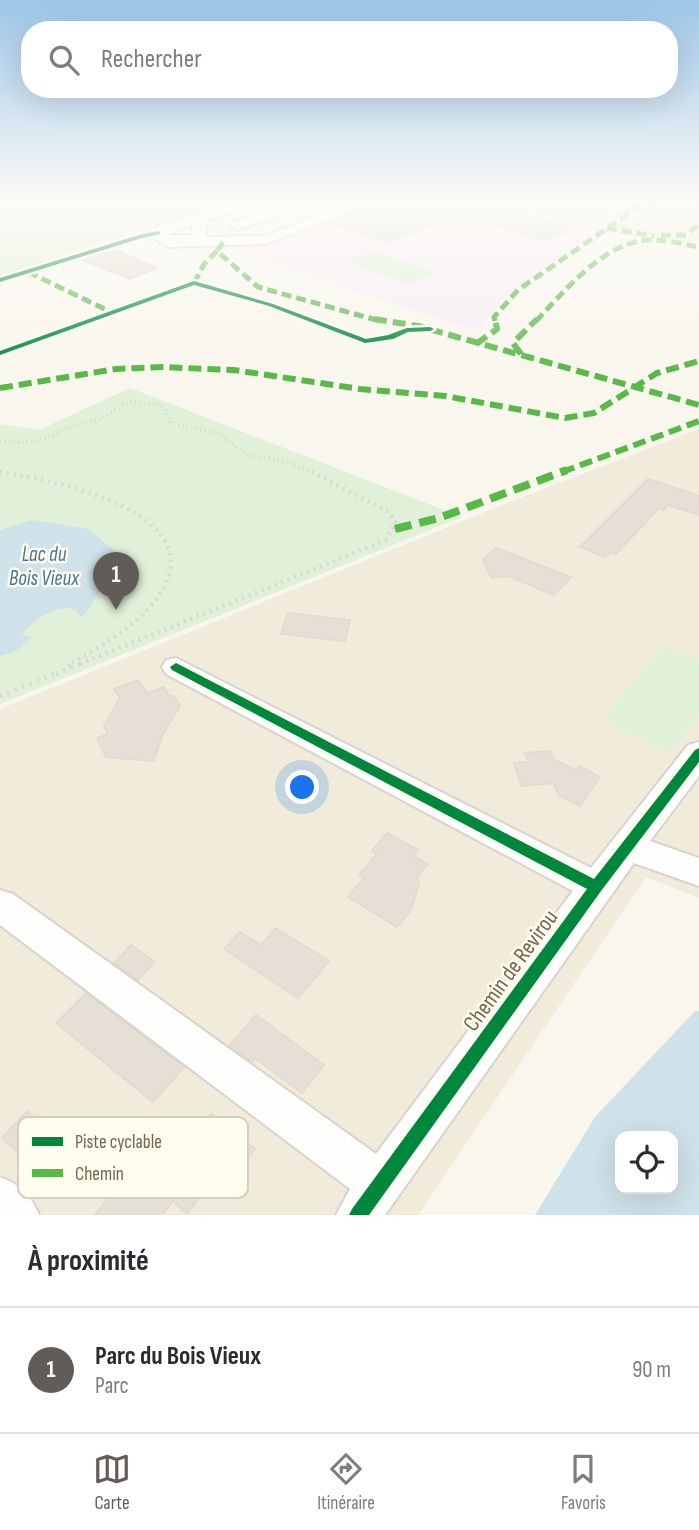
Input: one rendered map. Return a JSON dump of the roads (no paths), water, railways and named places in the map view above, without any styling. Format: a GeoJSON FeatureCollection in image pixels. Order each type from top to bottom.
{"type":"FeatureCollection","features":[{"type":"Feature","properties":{"kind":"street"},"geometry":{"type":"LineString","coordinates":[[176,667],[596,887]]}},
{"type":"Feature","properties":{"kind":"street","name":"Chemin de Revirou"},"geometry":{"type":"LineString","coordinates":[[369,1200],[596,887],[699,752]]}},
{"type":"Feature","properties":{"kind":"street"},"geometry":{"type":"LineString","coordinates":[[0,905],[369,1200]]}},
{"type":"Feature","properties":{"kind":"street"},"geometry":{"type":"LineString","coordinates":[[0,1199],[18,1215]]}},
{"type":"Feature","properties":{"kind":"lane"},"geometry":{"type":"LineString","coordinates":[[627,847],[699,872]]}},
{"type":"Feature","properties":{"kind":"water","name":"Lac du Bois Vieux"},"geometry":{"type":"Polygon","coordinates":[[[32,520],[88,529],[120,555],[120,561],[109,573],[93,603],[81,617],[75,609],[67,608],[45,614],[22,635],[32,637],[17,651],[0,656],[0,530],[32,520]]]}},
{"type":"Feature","properties":{"kind":"water"},"geometry":{"type":"Polygon","coordinates":[[[695,1011],[699,1011],[699,1215],[535,1215],[595,1117],[695,1011]]]}},
{"type":"Feature","properties":{"kind":"place","name":"Parc du Bois Vieux"},"geometry":{"type":"Point","coordinates":[116,610]}}]}
